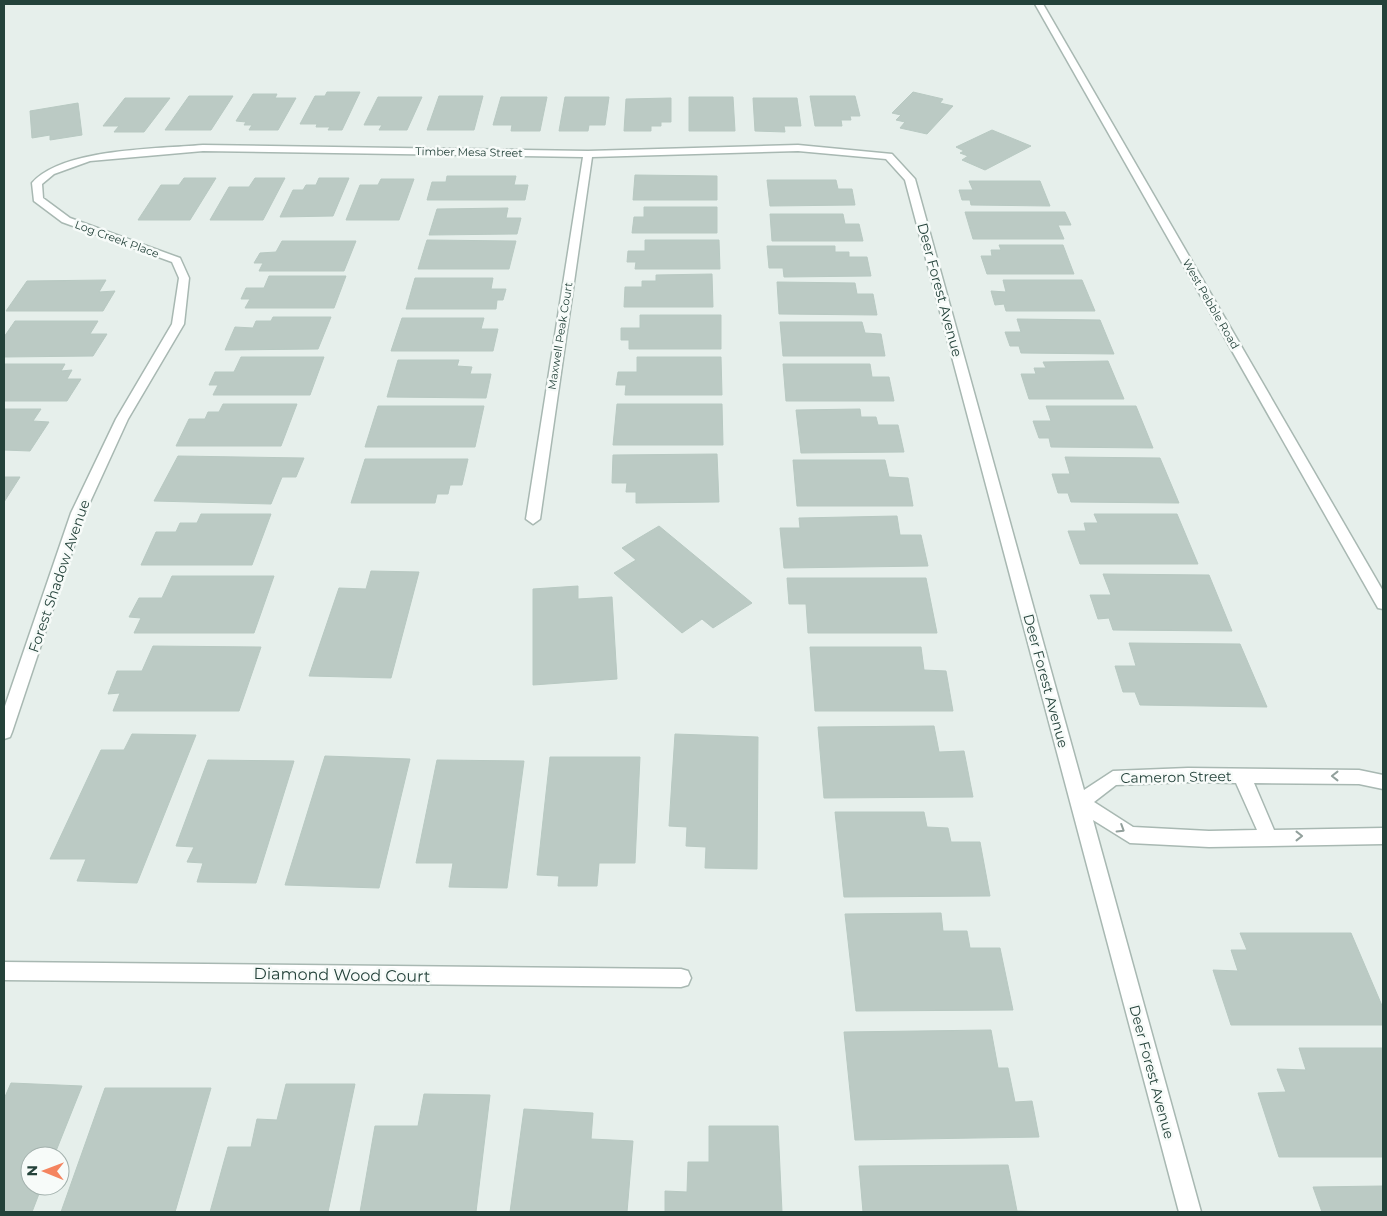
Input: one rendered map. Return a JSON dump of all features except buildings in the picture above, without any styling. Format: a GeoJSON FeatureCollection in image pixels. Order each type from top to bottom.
{"type":"FeatureCollection","features":[{"type":"Feature","properties":{"kind":"street","name":"West Pebble Road"},"geometry":{"type":"LineString","coordinates":[[1039,4],[1383,604]]}},
{"type":"Feature","properties":{"kind":"street","name":"Timber Mesa Street"},"geometry":{"type":"LineString","coordinates":[[51,172],[89,158],[203,148],[588,154],[798,148],[889,156]]}},
{"type":"Feature","properties":{"kind":"street","name":"Maxwell Peak Court"},"geometry":{"type":"LineString","coordinates":[[533,519],[588,154]]}},
{"type":"Feature","properties":{"kind":"street","name":"Deer Forest Avenue"},"geometry":{"type":"LineString","coordinates":[[889,156],[910,179],[1190,1212]]}},
{"type":"Feature","properties":{"kind":"street","name":"Log Creek Place"},"geometry":{"type":"LineString","coordinates":[[51,172],[37,183],[38,199],[66,220],[176,260]]}},
{"type":"Feature","properties":{"kind":"street","name":"Forest Shadow Avenue"},"geometry":{"type":"LineString","coordinates":[[4,732],[78,513],[122,419],[178,324],[184,278],[176,260]]}},
{"type":"Feature","properties":{"kind":"street"},"geometry":{"type":"LineString","coordinates":[[1242,776],[1268,836]]}},
{"type":"Feature","properties":{"kind":"street","name":"Cameron Street"},"geometry":{"type":"LineString","coordinates":[[1080,803],[1113,778],[1359,776],[1383,782]]}},
{"type":"Feature","properties":{"kind":"street"},"geometry":{"type":"LineString","coordinates":[[1080,803],[1130,835],[1209,839],[1268,836],[1383,836]]}},
{"type":"Feature","properties":{"kind":"street","name":"Diamond Wood Court"},"geometry":{"type":"LineString","coordinates":[[4,971],[681,978]]}}]}
